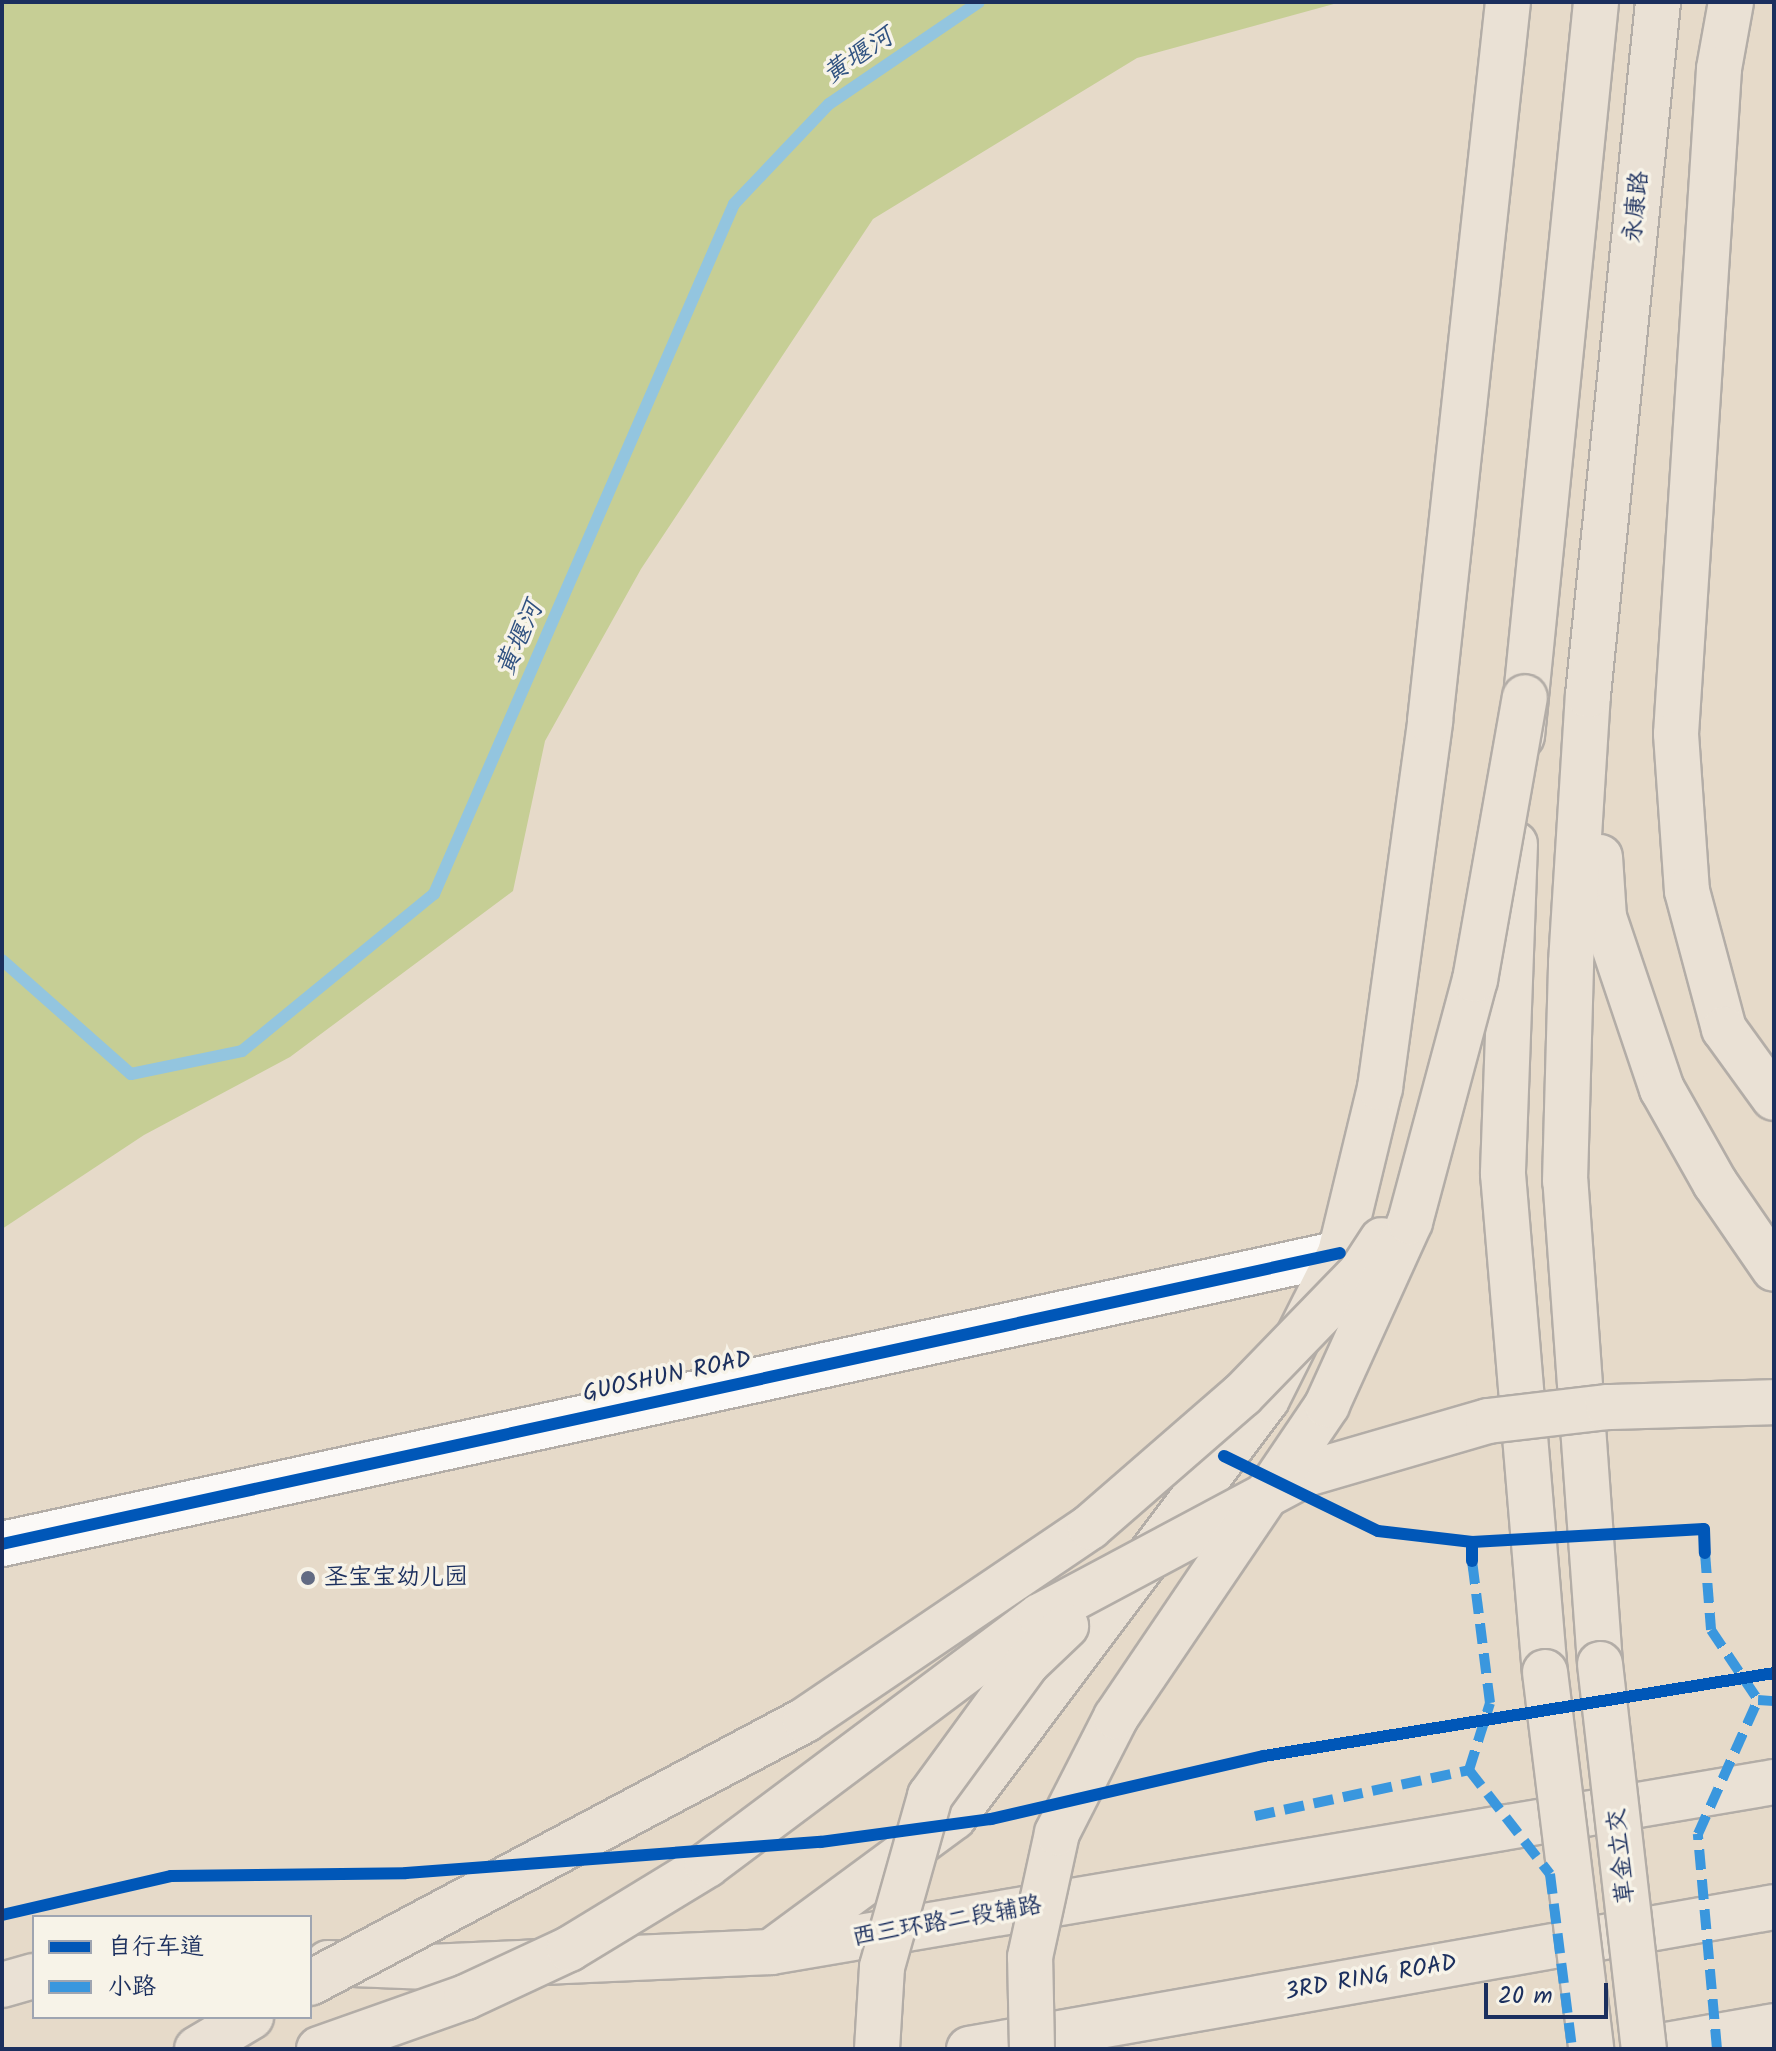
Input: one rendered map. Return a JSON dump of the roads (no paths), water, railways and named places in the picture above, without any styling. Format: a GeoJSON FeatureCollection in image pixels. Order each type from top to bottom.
{"type":"FeatureCollection","features":[{"type":"Feature","properties":{"kind":"main road"},"geometry":{"type":"LineString","coordinates":[[771,1952],[954,1817],[1267,1399],[1340,1253],[1380,1088],[1430,721],[1508,2]]}},
{"type":"Feature","properties":{"kind":"main road"},"geometry":{"type":"LineString","coordinates":[[1591,2049],[1545,1672],[1503,1174],[1508,941],[1525,697],[1596,2]]}},
{"type":"Feature","properties":{"kind":"main road","name":"永康路"},"geometry":{"type":"LineString","coordinates":[[1588,695],[1658,2]]}},
{"type":"Feature","properties":{"kind":"main road"},"geometry":{"type":"LineString","coordinates":[[1731,2],[1719,69],[1676,734],[1687,891],[1703,952],[1724,1029],[1774,1098]]}},
{"type":"Feature","properties":{"kind":"main road"},"geometry":{"type":"LineString","coordinates":[[1588,695],[1604,917],[1662,1089],[1701,1157],[1774,1269]]}},
{"type":"Feature","properties":{"kind":"main road","name":"草金立交"},"geometry":{"type":"LineString","coordinates":[[1588,695],[1571,963],[1565,1181],[1600,1664],[1644,2049]]}},
{"type":"Feature","properties":{"kind":"main road"},"geometry":{"type":"LineString","coordinates":[[1032,2049],[1030,1957],[1057,1833],[1116,1717],[1327,1405],[1410,1222],[1475,980],[1525,697]]}},
{"type":"Feature","properties":{"kind":"main road"},"geometry":{"type":"LineString","coordinates":[[1701,1157],[1774,1230]]}},
{"type":"Feature","properties":{"kind":"main road"},"geometry":{"type":"LineString","coordinates":[[312,1982],[805,1720],[1090,1527],[1242,1395],[1361,1272],[1419,1185]]}},
{"type":"Feature","properties":{"kind":"main road"},"geometry":{"type":"LineString","coordinates":[[319,2049],[466,1997],[569,1949],[707,1865],[1040,1616],[1306,1474],[1488,1421],[1608,1407],[1774,1402]]}},
{"type":"Feature","properties":{"kind":"main road"},"geometry":{"type":"LineString","coordinates":[[877,2049],[882,1967],[930,1796],[1027,1663],[1129,1567]]}},
{"type":"Feature","properties":{"kind":"main road","name":"西三环路二段辅路"},"geometry":{"type":"LineString","coordinates":[[312,1962],[429,1967],[771,1952],[1774,1782]]}},
{"type":"Feature","properties":{"kind":"main road","name":"3RD RING ROAD"},"geometry":{"type":"LineString","coordinates":[[969,2049],[1774,1907]]}},
{"type":"Feature","properties":{"kind":"main road"},"geometry":{"type":"LineString","coordinates":[[2,1985],[32,1977]]}},
{"type":"Feature","properties":{"kind":"main road"},"geometry":{"type":"LineString","coordinates":[[197,2049],[248,2019]]}},
{"type":"Feature","properties":{"kind":"main road"},"geometry":{"type":"LineString","coordinates":[[1644,2049],[1774,2026]]}},
{"type":"Feature","properties":{"kind":"street","name":"GUOSHUN ROAD"},"geometry":{"type":"LineString","coordinates":[[2,1544],[1340,1253]]}},
{"type":"Feature","properties":{"kind":"waterway","name":"黄堰河"},"geometry":{"type":"LineString","coordinates":[[2,960],[131,1074],[242,1051],[434,894],[734,204],[829,104],[979,2]]}},
{"type":"Feature","properties":{"kind":"place","name":"圣宝宝幼儿园"},"geometry":{"type":"Point","coordinates":[308,1578]}}]}
